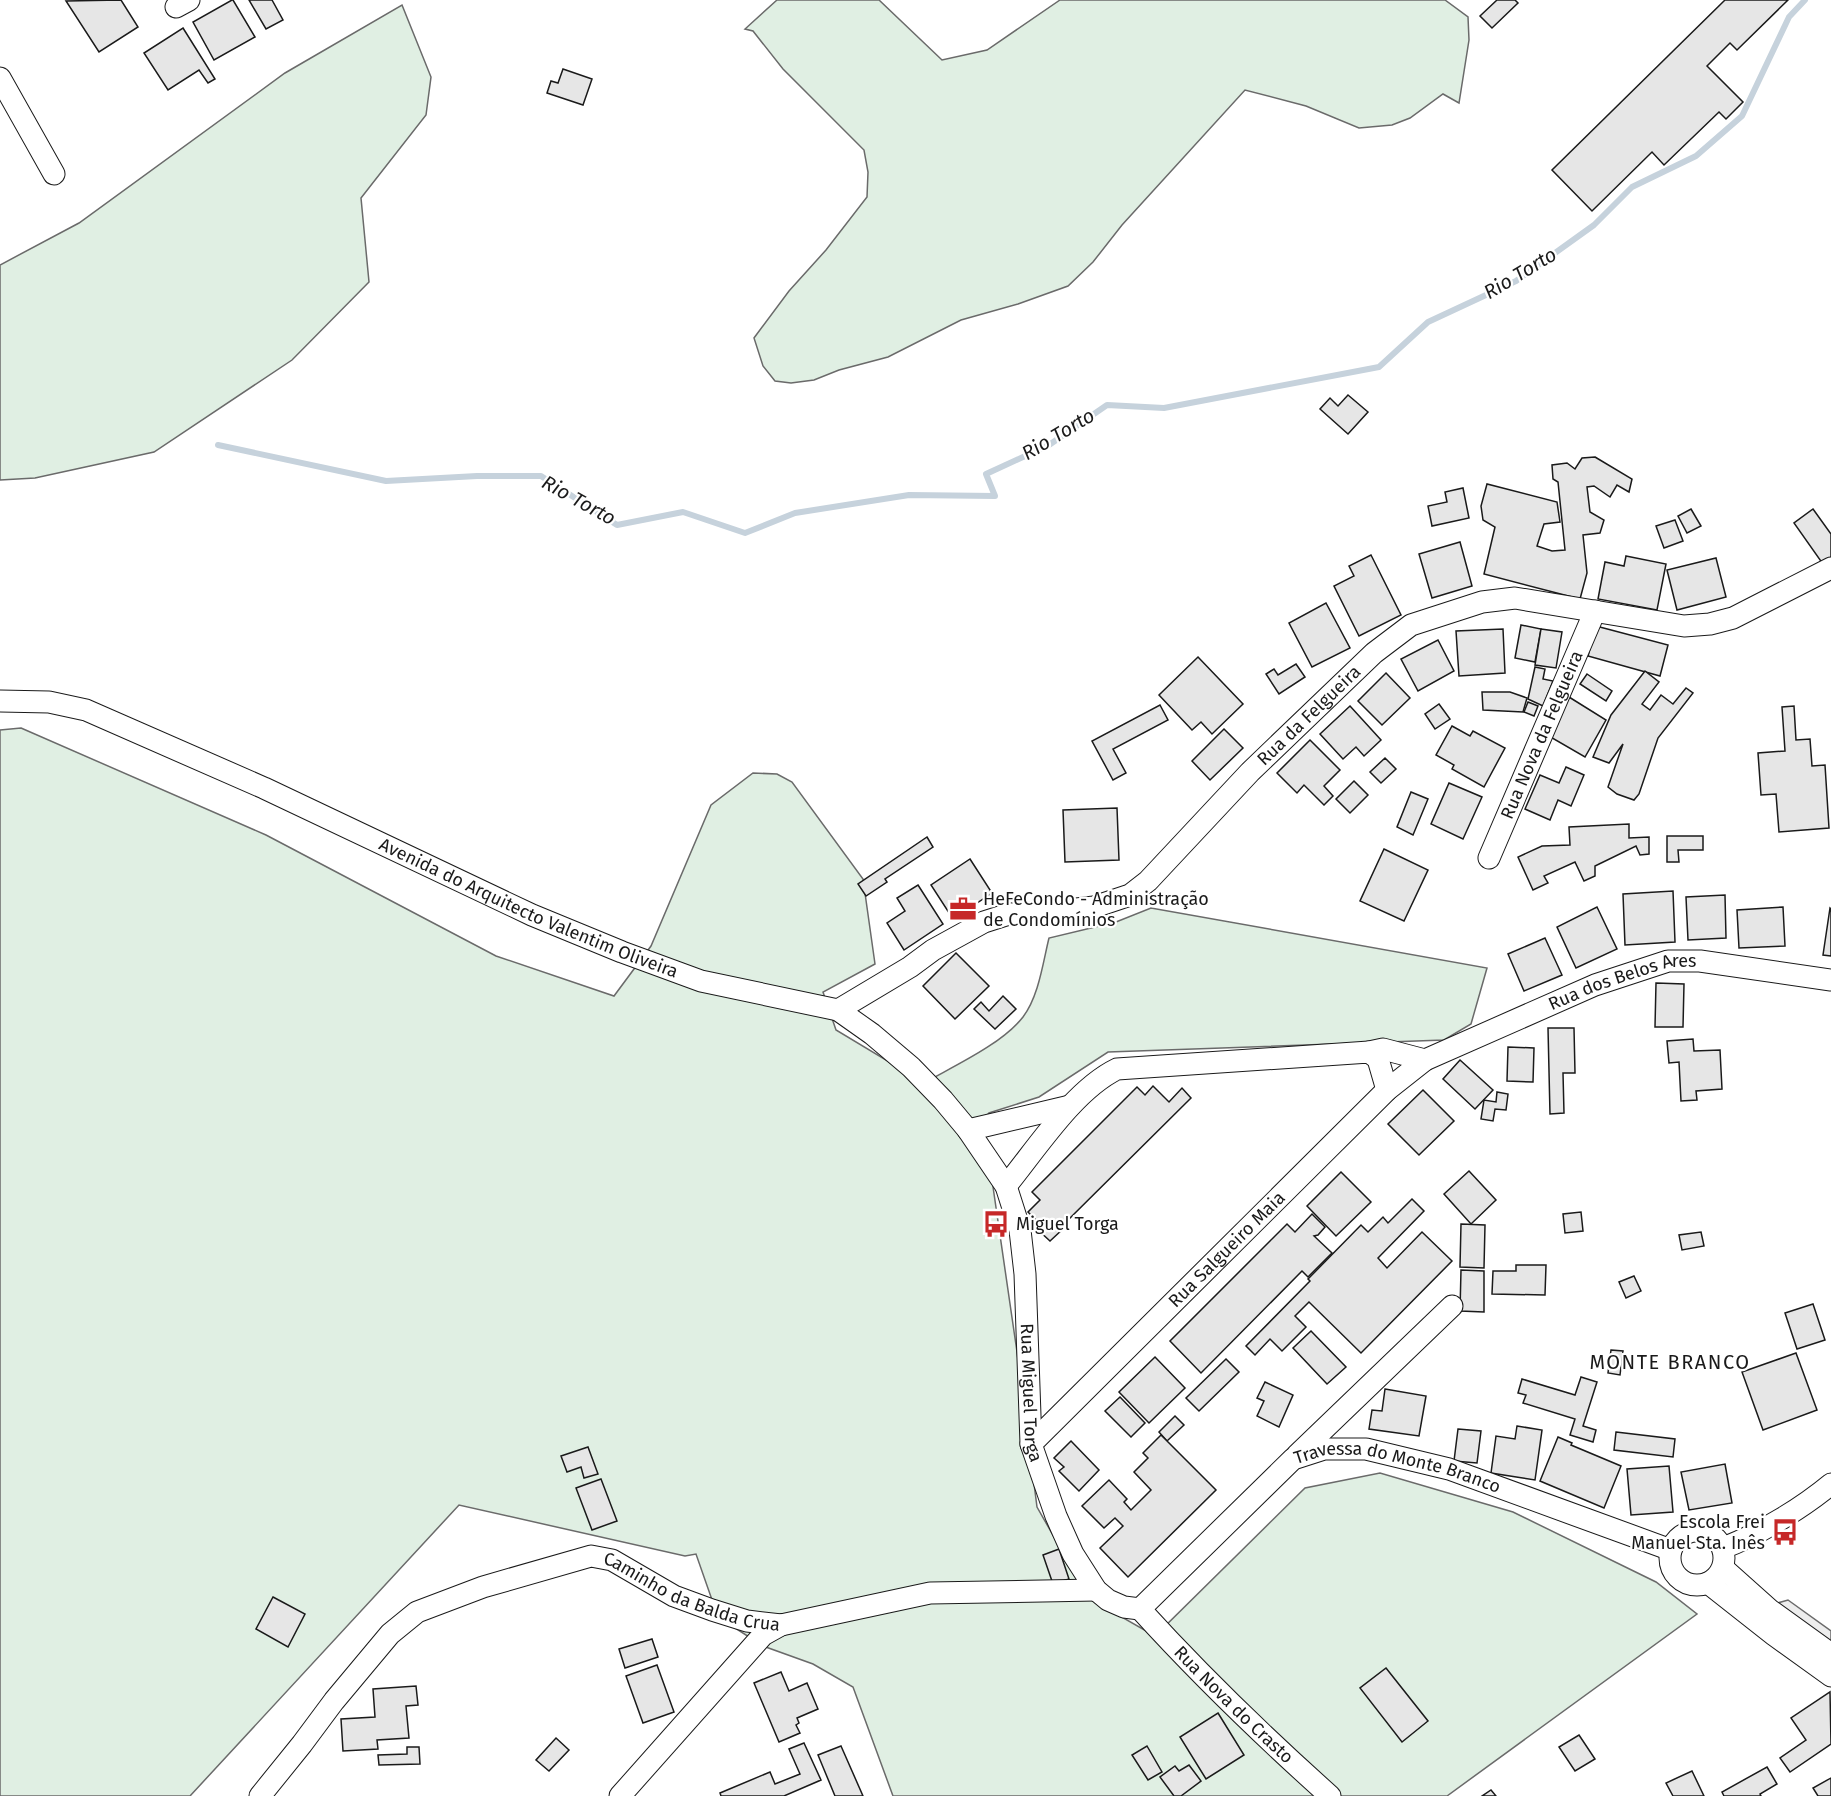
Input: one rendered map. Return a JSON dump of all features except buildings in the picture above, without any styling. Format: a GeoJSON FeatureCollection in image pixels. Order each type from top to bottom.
{"type":"FeatureCollection","features":[{"type":"Feature","properties":{"kind":"street"},"geometry":{"type":"LineString","coordinates":[[0,78],[54,174]]}},
{"type":"Feature","properties":{"kind":"street","name":"Rua da Felgueira"},"geometry":{"type":"LineString","coordinates":[[838,1010],[910,967],[933,950],[984,922],[1009,914],[1094,907],[1130,895],[1148,881],[1250,772],[1374,652],[1411,626],[1482,602],[1515,598],[1684,626],[1710,624],[1734,618],[1831,568]]}},
{"type":"Feature","properties":{"kind":"street","name":"Rua Nova da Felgueira"},"geometry":{"type":"LineString","coordinates":[[1489,858],[1595,611]]}},
{"type":"Feature","properties":{"kind":"street","name":"Avenida do Arquitecto Valentim Oliveira"},"geometry":{"type":"LineString","coordinates":[[0,700],[48,702],[86,710],[264,788],[532,915],[622,952],[701,981],[838,1010],[872,1034],[943,1100],[968,1130],[1006,1185]]}},
{"type":"Feature","properties":{"kind":"street","name":"Rua dos Belos Ares"},"geometry":{"type":"LineString","coordinates":[[1425,1060],[1595,985],[1668,961],[1700,961],[1831,980]]}},
{"type":"Feature","properties":{"kind":"street"},"geometry":{"type":"LineString","coordinates":[[1006,1185],[1070,1106],[1103,1076],[1117,1069],[1369,1052],[1383,1049],[1425,1060]]}},
{"type":"Feature","properties":{"kind":"street"},"geometry":{"type":"LineString","coordinates":[[1369,1052],[1378,1059],[1387,1090]]}},
{"type":"Feature","properties":{"kind":"street","name":"Rua Salgueiro Maia"},"geometry":{"type":"LineString","coordinates":[[1031,1444],[1387,1090],[1425,1060]]}},
{"type":"Feature","properties":{"kind":"street"},"geometry":{"type":"LineString","coordinates":[[968,1130],[1070,1106]]}},
{"type":"Feature","properties":{"kind":"street","name":"Rua Miguel Torga"},"geometry":{"type":"LineString","coordinates":[[1006,1185],[1020,1230],[1025,1274],[1031,1444],[1056,1516],[1073,1554],[1096,1590]]}},
{"type":"Feature","properties":{"kind":"street"},"geometry":{"type":"LineString","coordinates":[[1293,1459],[1452,1306]]}},
{"type":"Feature","properties":{"kind":"street","name":"Travessa do Monte Branco"},"geometry":{"type":"LineString","coordinates":[[1140,1609],[1293,1459],[1324,1449],[1366,1449],[1449,1469],[1671,1550]]}},
{"type":"Feature","properties":{"kind":"street"},"geometry":{"type":"LineString","coordinates":[[1831,1484],[1817,1496],[1743,1541],[1723,1558],[1719,1574],[1708,1583],[1690,1584],[1676,1575],[1671,1568],[1671,1550],[1680,1536],[1696,1531],[1712,1536],[1723,1558],[1770,1610],[1831,1654]]}},
{"type":"Feature","properties":{"kind":"street","name":"Caminho da Balda Crua"},"geometry":{"type":"LineString","coordinates":[[260,1796],[390,1634],[417,1612],[483,1587],[591,1556],[612,1560],[674,1596],[693,1603],[747,1621],[781,1625],[930,1593],[1096,1590]]}},
{"type":"Feature","properties":{"kind":"street"},"geometry":{"type":"LineString","coordinates":[[1708,1583],[1831,1676]]}},
{"type":"Feature","properties":{"kind":"street"},"geometry":{"type":"LineString","coordinates":[[1096,1590],[1108,1600],[1124,1607],[1140,1609]]}},
{"type":"Feature","properties":{"kind":"street","name":"Rua Nova do Crasto"},"geometry":{"type":"LineString","coordinates":[[1140,1609],[1174,1647],[1262,1736],[1330,1796]]}},
{"type":"Feature","properties":{"kind":"street"},"geometry":{"type":"LineString","coordinates":[[620,1796],[763,1635],[781,1625]]}},
{"type":"Feature","properties":{"kind":"green space"},"geometry":{"type":"Polygon","coordinates":[[[777,0],[879,0],[942,60],[987,50],[1060,0],[1445,0],[1468,17],[1469,40],[1459,103],[1443,94],[1410,118],[1392,125],[1359,128],[1306,106],[1245,90],[1122,225],[1093,262],[1068,286],[1018,304],[961,320],[888,357],[839,370],[814,380],[791,383],[775,381],[763,366],[754,338],[789,291],[826,250],[867,197],[868,172],[864,150],[783,69],[753,31],[745,29],[777,0]]]}},
{"type":"Feature","properties":{"kind":"green space"},"geometry":{"type":"Polygon","coordinates":[[[402,5],[431,77],[426,115],[361,198],[369,282],[292,360],[154,452],[35,478],[0,480],[0,265],[79,223],[285,73],[402,5]]]}},
{"type":"Feature","properties":{"kind":"green space"},"geometry":{"type":"Polygon","coordinates":[[[21,728],[266,835],[496,956],[614,996],[651,946],[711,805],[753,773],[777,774],[792,782],[863,879],[875,964],[823,992],[836,1030],[924,1083],[990,1045],[1014,1027],[1023,1017],[1037,989],[1049,938],[1116,922],[1151,908],[1487,968],[1471,1024],[1444,1040],[1108,1052],[1039,1097],[989,1113],[965,1142],[992,1180],[1037,1507],[1075,1574],[1118,1615],[1155,1636],[1305,1488],[1380,1473],[1513,1512],[1656,1582],[1697,1614],[1447,1796],[893,1796],[853,1687],[813,1664],[763,1646],[718,1617],[696,1554],[685,1556],[459,1505],[190,1796],[0,1796],[0,730],[21,728]]]}},
{"type":"Feature","properties":{"kind":"shaded area"},"geometry":{"type":"Polygon","coordinates":[[[1788,1600],[1831,1631],[1831,1646],[1774,1604],[1788,1600]]]}},
{"type":"Feature","properties":{"kind":"waterway","name":"Rio Torto"},"geometry":{"type":"LineString","coordinates":[[218,445],[386,481],[477,476],[541,476],[617,525],[683,512],[745,533],[795,513],[909,495],[995,496],[986,474],[1049,445],[1107,405],[1164,408],[1379,367],[1428,322],[1516,281],[1594,225],[1632,187],[1696,156],[1742,116],[1789,17],[1805,0]]}},
{"type":"Feature","properties":{"kind":"place","name":"HeFeCondo - Administração de Condomínios"},"geometry":{"type":"Point","coordinates":[963,909]}},
{"type":"Feature","properties":{"kind":"place","name":"Miguel Torga"},"geometry":{"type":"Point","coordinates":[996,1224]}},
{"type":"Feature","properties":{"kind":"place","name":"Escola Frei Manuel Sta. Inês"},"geometry":{"type":"Point","coordinates":[1785,1532]}},
{"type":"Feature","properties":{"kind":"district","name":"MONTE BRANCO"},"geometry":{"type":"Point","coordinates":[1670,1362]}}]}
